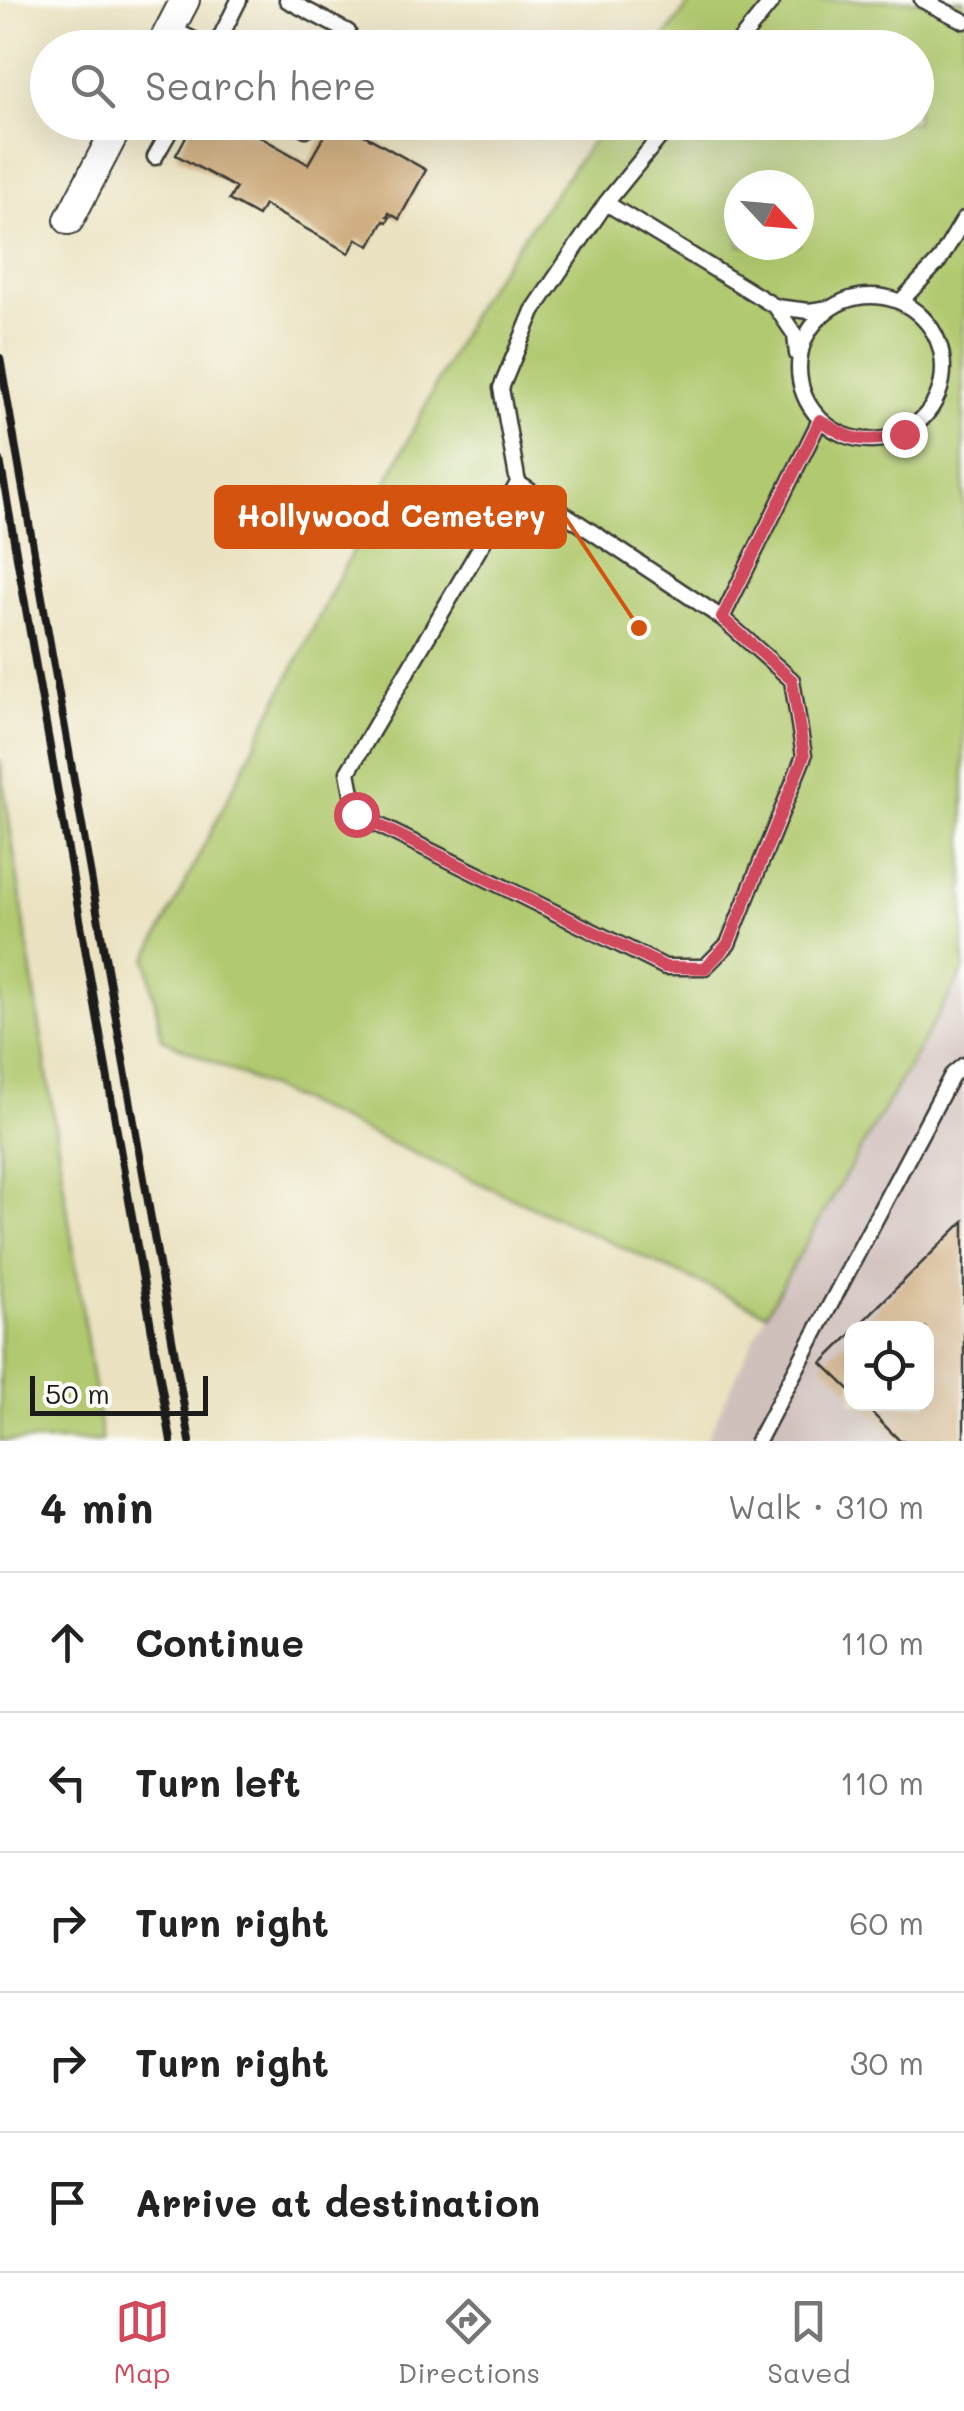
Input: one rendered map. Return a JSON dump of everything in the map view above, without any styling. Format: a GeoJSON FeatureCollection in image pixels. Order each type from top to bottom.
{"type":"FeatureCollection","features":[{"type":"Feature","properties":{"kind":"street"},"geometry":{"type":"LineString","coordinates":[[169,30],[185,0]]}},
{"type":"Feature","properties":{"kind":"street"},"geometry":{"type":"LineString","coordinates":[[69,220],[111,140]]}},
{"type":"Feature","properties":{"kind":"lane"},"geometry":{"type":"LineString","coordinates":[[223,30],[239,0]]}},
{"type":"Feature","properties":{"kind":"lane"},"geometry":{"type":"LineString","coordinates":[[286,0],[344,30]]}},
{"type":"Feature","properties":{"kind":"lane"},"geometry":{"type":"LineString","coordinates":[[748,30],[772,0]]}},
{"type":"Feature","properties":{"kind":"lane"},"geometry":{"type":"LineString","coordinates":[[922,0],[964,21]]}},
{"type":"Feature","properties":{"kind":"lane"},"geometry":{"type":"LineString","coordinates":[[155,158],[164,140]]}},
{"type":"Feature","properties":{"kind":"lane"},"geometry":{"type":"LineString","coordinates":[[518,483],[722,618],[792,680],[804,756],[728,944],[705,968],[665,967],[356,814],[348,772],[518,483],[501,388],[533,311],[606,203],[657,140]]}},
{"type":"Feature","properties":{"kind":"lane"},"geometry":{"type":"LineString","coordinates":[[606,203],[776,307],[795,335],[803,394],[820,420],[841,435],[879,441],[904,434],[924,419],[940,392],[945,367],[937,335],[922,314],[901,301],[877,295],[809,311],[776,307]]}},
{"type":"Feature","properties":{"kind":"lane"},"geometry":{"type":"LineString","coordinates":[[901,301],[938,261],[964,218]]}},
{"type":"Feature","properties":{"kind":"lane"},"geometry":{"type":"LineString","coordinates":[[798,369],[801,348],[812,325],[829,308]]}},
{"type":"Feature","properties":{"kind":"lane"},"geometry":{"type":"LineString","coordinates":[[722,618],[820,420]]}},
{"type":"Feature","properties":{"kind":"lane"},"geometry":{"type":"LineString","coordinates":[[758,1441],[942,1092],[964,1065]]}},
{"type":"Feature","properties":{"kind":"shaded area"},"geometry":{"type":"Polygon","coordinates":[[[964,970],[964,1441],[706,1441],[766,1313],[964,970]]]}},
{"type":"Feature","properties":{"kind":"green space"},"geometry":{"type":"Polygon","coordinates":[[[692,0],[964,0],[964,970],[766,1313],[162,1039],[147,959],[480,297],[593,140],[934,140],[934,30],[670,30],[692,0]]]}},
{"type":"Feature","properties":{"kind":"green space"},"geometry":{"type":"Polygon","coordinates":[[[0,759],[102,1441],[0,1441],[0,759]]]}},
{"type":"Feature","properties":{"kind":"building"},"geometry":{"type":"Polygon","coordinates":[[[184,140],[266,140],[308,164],[322,140],[373,140],[426,170],[399,219],[389,213],[370,246],[357,239],[349,253],[264,205],[258,216],[229,200],[236,188],[176,155],[184,140]]]}},
{"type":"Feature","properties":{"kind":"building"},"geometry":{"type":"Polygon","coordinates":[[[964,1221],[964,1441],[900,1441],[870,1411],[934,1411],[934,1321],[863,1321],[964,1221]]]}},
{"type":"Feature","properties":{"kind":"building"},"geometry":{"type":"Polygon","coordinates":[[[844,1341],[844,1384],[822,1363],[844,1341]]]}},
{"type":"Feature","properties":{"kind":"railway"},"geometry":{"type":"LineString","coordinates":[[0,358],[190,1441]]}},
{"type":"Feature","properties":{"kind":"railway"},"geometry":{"type":"LineString","coordinates":[[0,460],[171,1441]]}},
{"type":"Feature","properties":{"kind":"place","name":"Hollywood Cemetery"},"geometry":{"type":"Point","coordinates":[639,628]}},
{"type":"Feature","properties":{"kind":"route"},"geometry":{"type":"LineString","coordinates":[[356,814],[665,967],[705,968],[728,944],[804,756],[792,680],[722,618],[820,420],[841,435],[865,441],[904,434]]}}]}
